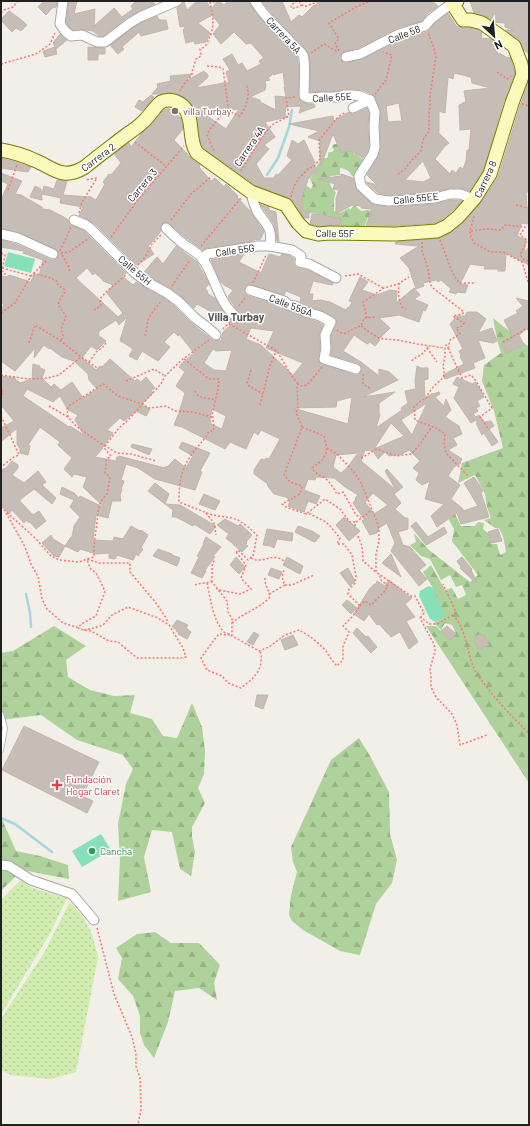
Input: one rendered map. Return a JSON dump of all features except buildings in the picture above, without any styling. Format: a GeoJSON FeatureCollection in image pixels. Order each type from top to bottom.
{"type":"FeatureCollection","features":[{"type":"Feature","properties":{"kind":"street"},"geometry":{"type":"LineString","coordinates":[[63,1],[60,24],[65,31],[71,36],[82,35],[97,42],[105,42],[140,17],[177,1]]}},
{"type":"Feature","properties":{"kind":"street","name":"Carrera 5A"},"geometry":{"type":"LineString","coordinates":[[255,1],[271,22],[303,55],[304,96]]}},
{"type":"Feature","properties":{"kind":"street"},"geometry":{"type":"LineString","coordinates":[[455,2],[463,20],[471,20],[482,23],[514,46],[522,69]]}},
{"type":"Feature","properties":{"kind":"street","name":"Calle 58"},"geometry":{"type":"LineString","coordinates":[[346,57],[360,54],[399,34],[425,26],[431,19],[455,2]]}},
{"type":"Feature","properties":{"kind":"street","name":"Carrera 8"},"geometry":{"type":"LineString","coordinates":[[474,199],[491,169],[522,69]]}},
{"type":"Feature","properties":{"kind":"street","name":"Calle 55E"},"geometry":{"type":"LineString","coordinates":[[304,96],[308,98],[354,95],[370,100]]}},
{"type":"Feature","properties":{"kind":"street","name":"Carrera 2"},"geometry":{"type":"LineString","coordinates":[[21,155],[35,160],[48,168],[63,174],[78,172],[142,123],[160,102],[172,100],[177,102]]}},
{"type":"Feature","properties":{"kind":"street"},"geometry":{"type":"LineString","coordinates":[[353,108],[370,100]]}},
{"type":"Feature","properties":{"kind":"street","name":"Calle 55EE"},"geometry":{"type":"LineString","coordinates":[[370,100],[375,112],[375,148],[373,154],[359,176],[361,186],[374,199],[388,201],[435,198],[450,194],[460,194],[474,199]]}},
{"type":"Feature","properties":{"kind":"street","name":"Calle 55F"},"geometry":{"type":"LineString","coordinates":[[177,102],[184,107],[186,111],[193,148],[197,154],[251,192],[286,205],[306,231],[318,234],[396,234],[437,231],[447,226],[458,217],[474,199]]}},
{"type":"Feature","properties":{"kind":"street"},"geometry":{"type":"LineString","coordinates":[[1,150],[21,155]]}},
{"type":"Feature","properties":{"kind":"street"},"geometry":{"type":"LineString","coordinates":[[251,192],[256,210],[269,227],[271,237],[270,246]]}},
{"type":"Feature","properties":{"kind":"street","name":"Calle 55H"},"geometry":{"type":"LineString","coordinates":[[74,220],[86,225],[135,272],[147,282],[178,301],[216,335]]}},
{"type":"Feature","properties":{"kind":"street"},"geometry":{"type":"LineString","coordinates":[[166,228],[186,246],[196,252],[203,260],[212,275],[224,304],[234,315]]}},
{"type":"Feature","properties":{"kind":"street"},"geometry":{"type":"LineString","coordinates":[[1,234],[18,238],[56,254]]}},
{"type":"Feature","properties":{"kind":"street","name":"Calle 55G"},"geometry":{"type":"LineString","coordinates":[[203,260],[207,254],[258,246],[270,246],[292,250],[300,256],[300,262],[309,264],[336,278]]}},
{"type":"Feature","properties":{"kind":"street","name":"Calle 55GA"},"geometry":{"type":"LineString","coordinates":[[250,290],[284,301],[288,305],[295,306],[331,322],[325,335],[326,360]]}},
{"type":"Feature","properties":{"kind":"street"},"geometry":{"type":"LineString","coordinates":[[326,360],[356,369]]}},
{"type":"Feature","properties":{"kind":"street"},"geometry":{"type":"LineString","coordinates":[[1,865],[9,866],[30,880],[72,894],[94,920]]}},
{"type":"Feature","properties":{"kind":"lane"},"geometry":{"type":"LineString","coordinates":[[1,714],[5,728],[1,750]]}},
{"type":"Feature","properties":{"kind":"path"},"geometry":{"type":"LineString","coordinates":[[1,13],[4,10],[13,8],[18,1]]}},
{"type":"Feature","properties":{"kind":"path"},"geometry":{"type":"LineString","coordinates":[[177,102],[181,89],[192,75],[196,59],[201,56],[200,49],[205,47],[211,35],[214,17],[210,3],[217,1]]}},
{"type":"Feature","properties":{"kind":"path"},"geometry":{"type":"LineString","coordinates":[[302,5],[299,1],[297,1],[291,5],[291,8],[302,5],[306,6],[320,1]]}},
{"type":"Feature","properties":{"kind":"path"},"geometry":{"type":"LineString","coordinates":[[303,55],[307,57],[324,44],[343,55],[335,43],[339,39],[329,23],[356,7],[370,1]]}},
{"type":"Feature","properties":{"kind":"path"},"geometry":{"type":"LineString","coordinates":[[398,174],[405,169],[421,151],[423,140],[429,131],[430,95],[436,56],[425,26]]}},
{"type":"Feature","properties":{"kind":"path"},"geometry":{"type":"LineString","coordinates":[[1,64],[36,54],[50,44],[54,34],[58,30],[64,29]]}},
{"type":"Feature","properties":{"kind":"path"},"geometry":{"type":"LineString","coordinates":[[370,100],[386,80],[392,55],[371,49]]}},
{"type":"Feature","properties":{"kind":"path"},"geometry":{"type":"LineString","coordinates":[[207,66],[219,67],[223,69],[228,106],[227,112]]}},
{"type":"Feature","properties":{"kind":"path"},"geometry":{"type":"LineString","coordinates":[[496,72],[507,78],[520,72],[522,69]]}},
{"type":"Feature","properties":{"kind":"path"},"geometry":{"type":"LineString","coordinates":[[220,170],[216,162],[215,151],[208,135],[210,129],[224,112],[231,112],[240,116],[249,98],[247,86]]}},
{"type":"Feature","properties":{"kind":"path","name":"Carrera 4A"},"geometry":{"type":"LineString","coordinates":[[233,180],[244,167],[244,164],[247,162],[272,124],[289,116],[286,98],[304,96]]}},
{"type":"Feature","properties":{"kind":"path"},"geometry":{"type":"LineString","coordinates":[[293,216],[293,201],[290,198],[294,186],[304,173],[309,168],[313,167],[320,159],[319,140],[338,117],[353,108]]}},
{"type":"Feature","properties":{"kind":"path"},"geometry":{"type":"LineString","coordinates":[[127,135],[130,139],[167,167]]}},
{"type":"Feature","properties":{"kind":"path","name":"Carrera 3"},"geometry":{"type":"LineString","coordinates":[[105,244],[137,201],[191,137]]}},
{"type":"Feature","properties":{"kind":"path"},"geometry":{"type":"LineString","coordinates":[[8,190],[21,155]]}},
{"type":"Feature","properties":{"kind":"path","name":"Carrera 2"},"geometry":{"type":"LineString","coordinates":[[2,312],[15,303],[33,272],[56,254],[79,212],[82,202],[97,178],[81,181]]}},
{"type":"Feature","properties":{"kind":"path"},"geometry":{"type":"LineString","coordinates":[[516,205],[527,208],[529,207]]}},
{"type":"Feature","properties":{"kind":"path"},"geometry":{"type":"LineString","coordinates":[[474,215],[470,231],[470,238],[474,244],[490,252],[503,252],[521,262],[524,260]]}},
{"type":"Feature","properties":{"kind":"path"},"geometry":{"type":"LineString","coordinates":[[470,231],[488,229],[501,230],[505,224],[525,227],[520,236],[527,240],[520,255],[524,260],[529,262]]}},
{"type":"Feature","properties":{"kind":"path"},"geometry":{"type":"LineString","coordinates":[[437,231],[452,272],[459,283],[476,283]]}},
{"type":"Feature","properties":{"kind":"path"},"geometry":{"type":"LineString","coordinates":[[56,254],[69,252],[90,238],[93,232]]}},
{"type":"Feature","properties":{"kind":"path"},"geometry":{"type":"LineString","coordinates":[[421,232],[422,251],[428,268],[430,284],[464,312],[453,316],[464,323],[462,326],[456,328],[460,334],[450,340],[448,348],[462,378],[471,375],[492,408],[480,417],[489,430]]}},
{"type":"Feature","properties":{"kind":"path"},"geometry":{"type":"LineString","coordinates":[[1,253],[5,255],[2,268],[2,271],[5,274],[1,275]]}},
{"type":"Feature","properties":{"kind":"path"},"geometry":{"type":"LineString","coordinates":[[65,259],[70,272]]}},
{"type":"Feature","properties":{"kind":"path"},"geometry":{"type":"LineString","coordinates":[[516,259],[522,262],[529,285]]}},
{"type":"Feature","properties":{"kind":"path"},"geometry":{"type":"LineString","coordinates":[[2,268],[31,276]]}},
{"type":"Feature","properties":{"kind":"path"},"geometry":{"type":"LineString","coordinates":[[33,272],[51,278],[58,282],[58,285],[64,289],[65,292],[59,300],[58,305],[66,316],[61,329],[63,335],[61,341]]}},
{"type":"Feature","properties":{"kind":"path"},"geometry":{"type":"LineString","coordinates":[[336,278],[358,274],[383,288]]}},
{"type":"Feature","properties":{"kind":"path"},"geometry":{"type":"LineString","coordinates":[[367,318],[363,302],[383,288],[399,283],[409,277]]}},
{"type":"Feature","properties":{"kind":"path"},"geometry":{"type":"LineString","coordinates":[[399,283],[399,301],[402,307],[406,309]]}},
{"type":"Feature","properties":{"kind":"path"},"geometry":{"type":"LineString","coordinates":[[94,310],[101,306],[100,299],[106,292]]}},
{"type":"Feature","properties":{"kind":"path"},"geometry":{"type":"LineString","coordinates":[[361,326],[364,318],[375,317]]}},
{"type":"Feature","properties":{"kind":"path"},"geometry":{"type":"LineString","coordinates":[[229,324],[276,351],[291,375],[301,386],[307,385],[326,360]]}},
{"type":"Feature","properties":{"kind":"path"},"geometry":{"type":"LineString","coordinates":[[29,343],[35,325],[61,341],[97,368]]}},
{"type":"Feature","properties":{"kind":"path"},"geometry":{"type":"LineString","coordinates":[[343,334],[349,333],[357,326],[361,326]]}},
{"type":"Feature","properties":{"kind":"path"},"geometry":{"type":"LineString","coordinates":[[361,326],[379,338],[442,348],[445,348],[446,345],[448,348]]}},
{"type":"Feature","properties":{"kind":"path"},"geometry":{"type":"LineString","coordinates":[[503,342],[522,332],[522,330],[529,329]]}},
{"type":"Feature","properties":{"kind":"path"},"geometry":{"type":"LineString","coordinates":[[105,446],[119,428],[161,384],[165,376],[184,359],[216,335]]}},
{"type":"Feature","properties":{"kind":"path"},"geometry":{"type":"LineString","coordinates":[[89,362],[96,352],[106,343]]}},
{"type":"Feature","properties":{"kind":"path"},"geometry":{"type":"LineString","coordinates":[[412,361],[421,355],[429,346]]}},
{"type":"Feature","properties":{"kind":"path"},"geometry":{"type":"LineString","coordinates":[[426,348],[437,362]]}},
{"type":"Feature","properties":{"kind":"path"},"geometry":{"type":"LineString","coordinates":[[445,348],[443,366],[444,377],[434,387],[426,399],[422,400],[414,407],[415,420],[445,434],[444,445],[446,453],[469,477]]}},
{"type":"Feature","properties":{"kind":"path"},"geometry":{"type":"LineString","coordinates":[[260,405],[270,366],[276,351]]}},
{"type":"Feature","properties":{"kind":"path"},"geometry":{"type":"LineString","coordinates":[[1,376],[28,379],[48,378],[59,375],[81,357]]}},
{"type":"Feature","properties":{"kind":"path"},"geometry":{"type":"LineString","coordinates":[[184,359],[209,379],[219,379],[212,417],[214,428],[213,431],[209,430],[183,471],[180,482],[179,502],[219,517],[238,520],[254,531],[257,535],[253,556],[251,558]]}},
{"type":"Feature","properties":{"kind":"path"},"geometry":{"type":"LineString","coordinates":[[126,381],[154,369],[165,376]]}},
{"type":"Feature","properties":{"kind":"path"},"geometry":{"type":"LineString","coordinates":[[356,369],[363,374],[363,384],[371,389]]}},
{"type":"Feature","properties":{"kind":"path"},"geometry":{"type":"LineString","coordinates":[[251,370],[247,383],[249,386],[263,394]]}},
{"type":"Feature","properties":{"kind":"path"},"geometry":{"type":"LineString","coordinates":[[68,417],[67,409],[70,405],[103,384],[118,396],[142,404],[148,408],[166,406],[175,411],[193,412],[212,417]]}},
{"type":"Feature","properties":{"kind":"path"},"geometry":{"type":"LineString","coordinates":[[298,384],[298,408],[296,412],[302,427],[284,475],[290,482],[302,486],[300,494],[282,504],[286,507],[310,514],[326,522],[340,538],[336,544],[344,544],[352,555],[356,577],[355,583],[349,589],[348,594],[360,606]]}},
{"type":"Feature","properties":{"kind":"path"},"geometry":{"type":"LineString","coordinates":[[1,390],[3,391],[1,397]]}},
{"type":"Feature","properties":{"kind":"path"},"geometry":{"type":"LineString","coordinates":[[195,391],[200,397],[216,400]]}},
{"type":"Feature","properties":{"kind":"path"},"geometry":{"type":"LineString","coordinates":[[49,406],[68,417],[76,426],[117,453],[131,454],[156,462]]}},
{"type":"Feature","properties":{"kind":"path"},"geometry":{"type":"LineString","coordinates":[[1,416],[19,455],[1,467]]}},
{"type":"Feature","properties":{"kind":"path"},"geometry":{"type":"LineString","coordinates":[[302,427],[324,436],[327,448],[324,459],[312,468],[324,478],[337,494],[343,492],[356,514],[361,517]]}},
{"type":"Feature","properties":{"kind":"path"},"geometry":{"type":"LineString","coordinates":[[361,458],[377,449],[396,456],[411,454],[423,442],[425,435],[432,427]]}},
{"type":"Feature","properties":{"kind":"path"},"geometry":{"type":"LineString","coordinates":[[1,507],[35,538],[51,556],[59,560],[79,562],[94,557],[99,506],[107,494],[110,477],[105,473],[106,460],[111,456],[105,449],[105,446]]}},
{"type":"Feature","properties":{"kind":"path"},"geometry":{"type":"LineString","coordinates":[[327,448],[336,454],[354,472],[361,483],[372,510],[379,529],[379,541],[376,554],[376,572]]}},
{"type":"Feature","properties":{"kind":"path"},"geometry":{"type":"LineString","coordinates":[[306,514],[325,500],[340,509],[350,522],[356,522]]}},
{"type":"Feature","properties":{"kind":"path"},"geometry":{"type":"LineString","coordinates":[[355,527],[356,522],[361,517],[372,510]]}},
{"type":"Feature","properties":{"kind":"path"},"geometry":{"type":"LineString","coordinates":[[6,511],[7,516],[17,530],[31,564],[38,576],[42,599],[47,609],[63,623],[79,629],[90,631],[110,641],[118,642],[137,658],[186,657],[184,648],[166,618],[156,603],[130,572],[130,563],[99,563],[87,559]]}},
{"type":"Feature","properties":{"kind":"path"},"geometry":{"type":"LineString","coordinates":[[206,513],[214,522],[216,535]]}},
{"type":"Feature","properties":{"kind":"path"},"geometry":{"type":"LineString","coordinates":[[358,536],[362,546],[363,561],[376,572],[411,596],[416,596],[424,614],[420,618],[434,644],[430,669],[431,687],[436,697],[452,714],[457,725],[460,744],[487,735]]}},
{"type":"Feature","properties":{"kind":"path"},"geometry":{"type":"LineString","coordinates":[[216,588],[219,590],[240,594],[251,589],[241,578],[246,565],[236,552],[238,550],[248,560],[251,558],[258,560],[271,557],[284,561]]}},
{"type":"Feature","properties":{"kind":"path"},"geometry":{"type":"LineString","coordinates":[[79,628],[78,627],[83,623],[96,616],[105,591],[96,572],[90,568],[87,559]]}},
{"type":"Feature","properties":{"kind":"path"},"geometry":{"type":"LineString","coordinates":[[215,560],[211,567],[211,578],[216,588],[227,601],[228,612],[232,619],[232,635]]}},
{"type":"Feature","properties":{"kind":"path"},"geometry":{"type":"LineString","coordinates":[[285,585],[282,575],[286,569]]}},
{"type":"Feature","properties":{"kind":"path"},"geometry":{"type":"LineString","coordinates":[[259,651],[286,635],[299,630],[326,650],[337,666],[343,660],[344,646],[349,632],[343,626],[365,601],[371,604],[385,591],[388,586],[380,579],[380,574]]}},
{"type":"Feature","properties":{"kind":"path"},"geometry":{"type":"LineString","coordinates":[[269,594],[285,585],[292,585],[314,575]]}},
{"type":"Feature","properties":{"kind":"path"},"geometry":{"type":"LineString","coordinates":[[232,623],[264,603],[270,597],[269,590],[265,582],[265,577]]}},
{"type":"Feature","properties":{"kind":"path"},"geometry":{"type":"LineString","coordinates":[[195,585],[212,582]]}},
{"type":"Feature","properties":{"kind":"path"},"geometry":{"type":"LineString","coordinates":[[207,583],[215,616],[220,627],[224,631],[232,635],[259,651],[262,654],[260,667],[256,674],[241,688],[228,683],[222,676],[207,670],[201,658],[211,643],[220,634],[232,635]]}},
{"type":"Feature","properties":{"kind":"path"},"geometry":{"type":"LineString","coordinates":[[421,618],[429,624],[437,624],[456,612],[443,584]]}},
{"type":"Feature","properties":{"kind":"path"},"geometry":{"type":"LineString","coordinates":[[529,587],[529,617]]}},
{"type":"Feature","properties":{"kind":"path"},"geometry":{"type":"LineString","coordinates":[[84,630],[103,625],[112,615],[128,607],[158,618],[169,624]]}},
{"type":"Feature","properties":{"kind":"path"},"geometry":{"type":"LineString","coordinates":[[453,614],[457,619],[464,636],[475,671],[491,693],[513,718],[529,733]]}},
{"type":"Feature","properties":{"kind":"path"},"geometry":{"type":"LineString","coordinates":[[99,931],[114,994],[132,1037],[136,1054],[136,1066],[140,1078],[141,1109],[138,1125]]}},
{"type":"Feature","properties":{"kind":"green space"},"geometry":{"type":"Polygon","coordinates":[[[334,144],[337,144],[341,153],[349,150],[366,161],[355,177],[352,176],[347,170],[340,168],[340,175],[330,176],[330,185],[336,192],[334,211],[340,213],[349,208],[350,210],[354,205],[361,211],[368,210],[376,212],[380,219],[368,217],[364,227],[341,228],[340,220],[328,218],[326,215],[302,211],[302,197],[306,185],[311,189],[313,185],[310,179],[318,170],[316,167],[323,158],[328,157],[329,152],[334,150],[332,147],[334,144]]]}},
{"type":"Feature","properties":{"kind":"green space"},"geometry":{"type":"Polygon","coordinates":[[[8,252],[35,259],[31,273],[4,266],[8,252]]]}},
{"type":"Feature","properties":{"kind":"green space"},"geometry":{"type":"Polygon","coordinates":[[[493,318],[529,347],[529,783],[426,626],[436,626],[450,640],[456,634],[452,625],[445,623],[441,630],[435,624],[435,622],[443,618],[433,588],[423,572],[431,565],[445,590],[452,588],[458,599],[466,595],[462,585],[456,587],[450,575],[441,580],[430,559],[421,556],[410,545],[416,542],[414,533],[429,550],[470,582],[478,575],[452,541],[454,529],[449,520],[450,515],[455,514],[461,526],[475,526],[478,522],[484,523],[483,529],[488,533],[491,544],[497,544],[500,555],[506,552],[503,536],[499,528],[495,528],[484,520],[491,518],[487,507],[485,494],[475,475],[458,483],[462,463],[503,448],[494,411],[482,381],[484,365],[501,353],[493,318]]]}},
{"type":"Feature","properties":{"kind":"green space"},"geometry":{"type":"Polygon","coordinates":[[[429,586],[433,588],[444,614],[443,618],[435,622],[430,619],[419,596],[420,591],[429,586]]]}},
{"type":"Feature","properties":{"kind":"green space"},"geometry":{"type":"Polygon","coordinates":[[[54,626],[86,646],[66,660],[68,677],[90,690],[114,696],[135,695],[130,713],[152,719],[163,736],[177,738],[192,703],[202,727],[205,751],[204,774],[198,788],[205,803],[192,827],[195,852],[191,876],[180,869],[172,832],[152,830],[144,857],[151,892],[118,901],[120,861],[118,824],[126,784],[133,769],[123,755],[77,740],[41,715],[1,720],[1,653],[13,651],[54,626]]]}},
{"type":"Feature","properties":{"kind":"green space"},"geometry":{"type":"Polygon","coordinates":[[[359,738],[389,792],[390,834],[397,860],[392,883],[376,904],[360,955],[340,951],[303,930],[292,921],[289,915],[291,895],[297,872],[293,862],[291,847],[331,760],[359,738]]]}},
{"type":"Feature","properties":{"kind":"green space"},"geometry":{"type":"Polygon","coordinates":[[[1,817],[16,851],[40,856],[68,865],[69,879],[22,870],[1,891],[1,817]]]}},
{"type":"Feature","properties":{"kind":"green space","name":"Cancha"},"geometry":{"type":"Polygon","coordinates":[[[101,834],[111,850],[82,867],[72,851],[101,834]]]}},
{"type":"Feature","properties":{"kind":"green space"},"geometry":{"type":"Polygon","coordinates":[[[21,880],[30,887],[67,898],[48,937],[1,1014],[1,900],[21,880]]]}},
{"type":"Feature","properties":{"kind":"green space"},"geometry":{"type":"Polygon","coordinates":[[[70,902],[84,918],[92,934],[98,957],[76,1072],[50,1079],[11,1075],[1,1070],[1,1019],[44,953],[70,902]]]}},
{"type":"Feature","properties":{"kind":"green space"},"geometry":{"type":"Polygon","coordinates":[[[155,932],[171,943],[199,943],[220,965],[214,983],[217,1000],[199,988],[175,991],[168,1022],[154,1058],[144,1045],[140,1033],[140,1016],[133,996],[118,979],[122,958],[116,948],[137,934],[155,932]]]}},
{"type":"Feature","properties":{"kind":"waterway"},"geometry":{"type":"LineString","coordinates":[[267,175],[278,158],[289,127],[292,110]]}},
{"type":"Feature","properties":{"kind":"waterway"},"geometry":{"type":"LineString","coordinates":[[26,594],[31,627]]}},
{"type":"Feature","properties":{"kind":"waterway"},"geometry":{"type":"LineString","coordinates":[[1,818],[15,824],[52,852]]}},
{"type":"Feature","properties":{"kind":"place","name":"villa Turbay"},"geometry":{"type":"Point","coordinates":[175,111]}},
{"type":"Feature","properties":{"kind":"place","name":"Fundación Hogar Claret"},"geometry":{"type":"Point","coordinates":[57,785]}},
{"type":"Feature","properties":{"kind":"place","name":"Cancha"},"geometry":{"type":"Point","coordinates":[92,851]}},
{"type":"Feature","properties":{"kind":"district","name":"Villa Turbay"},"geometry":{"type":"Point","coordinates":[236,317]}}]}
